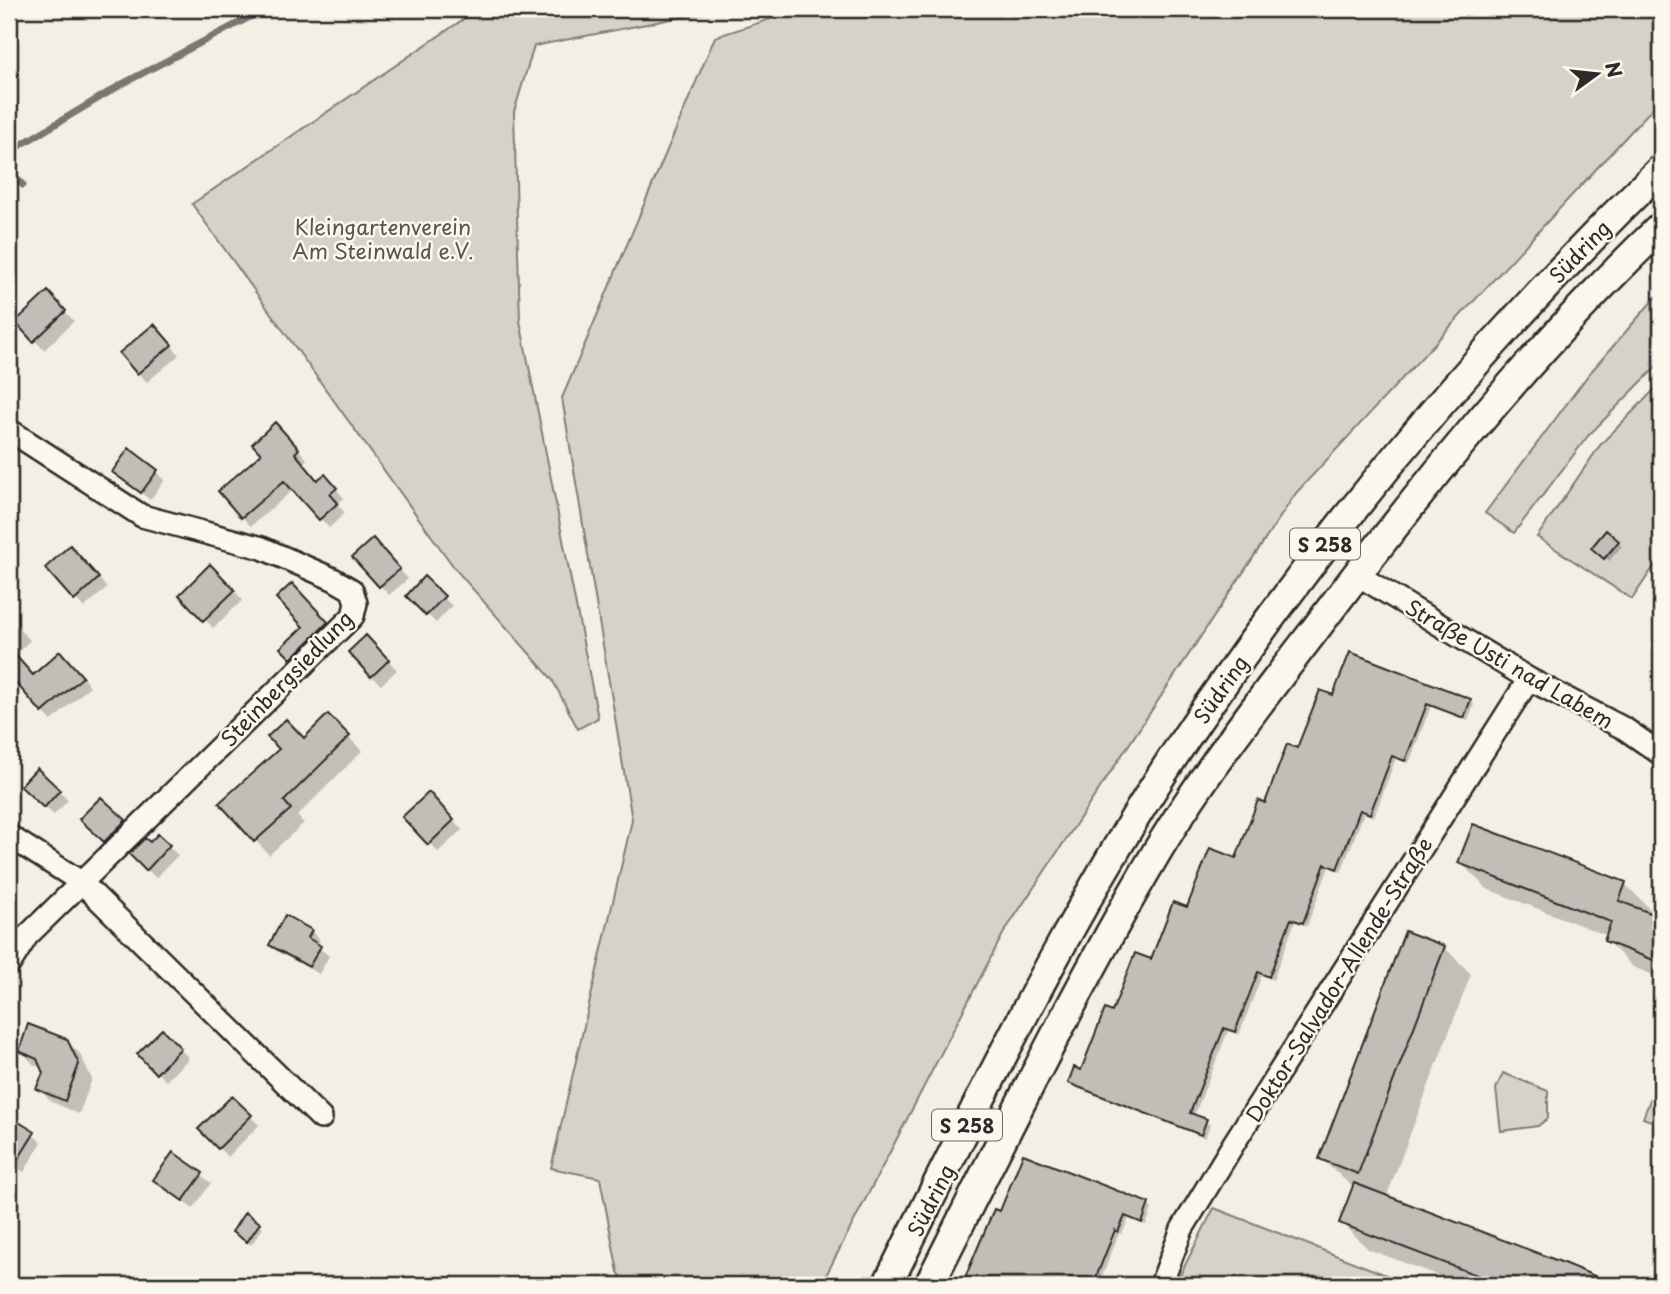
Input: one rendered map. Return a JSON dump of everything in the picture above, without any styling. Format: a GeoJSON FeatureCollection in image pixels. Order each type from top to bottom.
{"type":"FeatureCollection","features":[{"type":"Feature","properties":{"kind":"main road","name":"Südring"},"geometry":{"type":"LineString","coordinates":[[887,1285],[1051,965],[1204,710],[1315,557],[1404,445],[1515,318],[1661,169]]}},
{"type":"Feature","properties":{"kind":"main road","name":"Südring"},"geometry":{"type":"LineString","coordinates":[[929,1285],[1083,981],[1161,845],[1237,732],[1356,574],[1544,350],[1661,227]]}},
{"type":"Feature","properties":{"kind":"street","name":"Steinbergsiedlung"},"geometry":{"type":"LineString","coordinates":[[9,430],[142,516],[262,548],[352,590],[356,603],[353,615],[27,936],[9,965]]}},
{"type":"Feature","properties":{"kind":"street","name":"Straße Usti nad Labem"},"geometry":{"type":"LineString","coordinates":[[1356,574],[1529,679],[1625,729],[1661,754]]}},
{"type":"Feature","properties":{"kind":"street","name":"Doktor-Salvador-Allende-Straße"},"geometry":{"type":"LineString","coordinates":[[1161,1285],[1182,1229],[1228,1153],[1529,679]]}},
{"type":"Feature","properties":{"kind":"street"},"geometry":{"type":"LineString","coordinates":[[9,836],[81,883],[321,1118]]}},
{"type":"Feature","properties":{"kind":"green space","name":"Kleingartenverein Am Steinwald e.V."},"geometry":{"type":"Polygon","coordinates":[[[471,9],[723,9],[534,46],[514,112],[520,321],[598,718],[578,729],[552,679],[456,570],[192,204],[465,18],[471,9]]]}},
{"type":"Feature","properties":{"kind":"green space"},"geometry":{"type":"Polygon","coordinates":[[[801,9],[1661,9],[1661,99],[1296,493],[1003,934],[821,1285],[627,1285],[618,1272],[600,1178],[551,1168],[632,820],[562,398],[715,37],[801,9]]]}},
{"type":"Feature","properties":{"kind":"green space"},"geometry":{"type":"Polygon","coordinates":[[[1661,291],[1661,362],[1588,436],[1514,533],[1485,513],[1589,374],[1661,291]]]}},
{"type":"Feature","properties":{"kind":"green space"},"geometry":{"type":"Polygon","coordinates":[[[1661,383],[1661,556],[1632,599],[1537,537],[1601,444],[1661,383]]]}},
{"type":"Feature","properties":{"kind":"green space"},"geometry":{"type":"Polygon","coordinates":[[[1503,1073],[1548,1091],[1548,1118],[1538,1126],[1501,1131],[1496,1089],[1503,1073]]]}},
{"type":"Feature","properties":{"kind":"green space"},"geometry":{"type":"Polygon","coordinates":[[[1655,1087],[1661,1089],[1661,1125],[1643,1118],[1655,1087]]]}},
{"type":"Feature","properties":{"kind":"green space"},"geometry":{"type":"Polygon","coordinates":[[[1214,1208],[1412,1285],[1175,1285],[1214,1208]]]}},
{"type":"Feature","properties":{"kind":"building"},"geometry":{"type":"Polygon","coordinates":[[[48,291],[66,311],[33,342],[15,322],[48,291]]]}},
{"type":"Feature","properties":{"kind":"building"},"geometry":{"type":"Polygon","coordinates":[[[154,324],[172,345],[137,374],[119,353],[154,324]]]}},
{"type":"Feature","properties":{"kind":"building"},"geometry":{"type":"Polygon","coordinates":[[[275,422],[299,449],[295,453],[317,480],[325,474],[337,488],[330,494],[338,503],[319,520],[284,481],[241,518],[218,491],[261,454],[252,444],[275,422]]]}},
{"type":"Feature","properties":{"kind":"building"},"geometry":{"type":"Polygon","coordinates":[[[129,448],[158,470],[141,493],[112,472],[129,448]]]}},
{"type":"Feature","properties":{"kind":"building"},"geometry":{"type":"Polygon","coordinates":[[[1606,530],[1619,541],[1604,559],[1591,548],[1606,530]]]}},
{"type":"Feature","properties":{"kind":"building"},"geometry":{"type":"Polygon","coordinates":[[[373,538],[400,569],[379,587],[352,557],[373,538]]]}},
{"type":"Feature","properties":{"kind":"building"},"geometry":{"type":"Polygon","coordinates":[[[70,545],[99,578],[74,601],[45,568],[70,545]]]}},
{"type":"Feature","properties":{"kind":"building"},"geometry":{"type":"Polygon","coordinates":[[[210,564],[235,590],[203,621],[179,595],[210,564]]]}},
{"type":"Feature","properties":{"kind":"building"},"geometry":{"type":"Polygon","coordinates":[[[424,576],[445,596],[426,616],[406,596],[424,576]]]}},
{"type":"Feature","properties":{"kind":"building"},"geometry":{"type":"Polygon","coordinates":[[[292,583],[328,622],[291,659],[280,648],[303,627],[276,598],[292,583]]]}},
{"type":"Feature","properties":{"kind":"building"},"geometry":{"type":"Polygon","coordinates":[[[366,635],[389,660],[371,677],[348,652],[366,635]]]}},
{"type":"Feature","properties":{"kind":"building"},"geometry":{"type":"Polygon","coordinates":[[[9,648],[33,675],[60,651],[83,677],[42,713],[9,675],[9,648]]]}},
{"type":"Feature","properties":{"kind":"building"},"geometry":{"type":"Polygon","coordinates":[[[1350,652],[1471,699],[1464,718],[1427,704],[1405,761],[1392,756],[1370,814],[1360,810],[1337,869],[1325,864],[1303,923],[1291,919],[1269,977],[1258,972],[1235,1032],[1224,1028],[1190,1113],[1207,1119],[1201,1135],[1068,1083],[1074,1067],[1081,1070],[1105,1009],[1112,1012],[1135,953],[1151,959],[1173,902],[1187,907],[1210,848],[1236,858],[1258,800],[1265,803],[1287,744],[1297,748],[1320,690],[1333,695],[1350,652]]]}},
{"type":"Feature","properties":{"kind":"building"},"geometry":{"type":"Polygon","coordinates":[[[328,714],[350,736],[284,801],[291,809],[254,842],[219,803],[279,749],[267,737],[286,719],[304,738],[328,714]]]}},
{"type":"Feature","properties":{"kind":"building"},"geometry":{"type":"Polygon","coordinates":[[[37,768],[60,790],[44,808],[20,786],[37,768]]]}},
{"type":"Feature","properties":{"kind":"building"},"geometry":{"type":"Polygon","coordinates":[[[429,792],[454,820],[428,845],[402,817],[429,792]]]}},
{"type":"Feature","properties":{"kind":"building"},"geometry":{"type":"Polygon","coordinates":[[[101,797],[126,820],[104,842],[79,819],[101,797]]]}},
{"type":"Feature","properties":{"kind":"building"},"geometry":{"type":"Polygon","coordinates":[[[1473,824],[1626,882],[1619,901],[1661,917],[1661,963],[1604,941],[1611,922],[1458,863],[1473,824]]]}},
{"type":"Feature","properties":{"kind":"building"},"geometry":{"type":"Polygon","coordinates":[[[158,834],[170,845],[146,871],[129,854],[145,838],[150,842],[158,834]]]}},
{"type":"Feature","properties":{"kind":"building"},"geometry":{"type":"Polygon","coordinates":[[[285,915],[312,930],[308,938],[321,946],[309,967],[269,945],[285,915]]]}},
{"type":"Feature","properties":{"kind":"building"},"geometry":{"type":"Polygon","coordinates":[[[1405,931],[1445,946],[1358,1174],[1319,1159],[1405,931]]]}},
{"type":"Feature","properties":{"kind":"building"},"geometry":{"type":"Polygon","coordinates":[[[28,1024],[67,1039],[79,1064],[65,1101],[36,1089],[43,1073],[37,1059],[19,1051],[28,1024]]]}},
{"type":"Feature","properties":{"kind":"building"},"geometry":{"type":"Polygon","coordinates":[[[162,1029],[181,1048],[156,1074],[137,1054],[162,1029]]]}},
{"type":"Feature","properties":{"kind":"building"},"geometry":{"type":"Polygon","coordinates":[[[232,1096],[252,1115],[218,1149],[198,1129],[232,1096]]]}},
{"type":"Feature","properties":{"kind":"building"},"geometry":{"type":"Polygon","coordinates":[[[9,1116],[35,1132],[9,1174],[9,1116]]]}},
{"type":"Feature","properties":{"kind":"building"},"geometry":{"type":"Polygon","coordinates":[[[173,1152],[203,1173],[183,1201],[153,1180],[173,1152]]]}},
{"type":"Feature","properties":{"kind":"building"},"geometry":{"type":"Polygon","coordinates":[[[1023,1154],[1149,1203],[1142,1223],[1125,1216],[1118,1232],[1115,1230],[1093,1285],[962,1285],[994,1209],[1000,1211],[1023,1154]]]}},
{"type":"Feature","properties":{"kind":"building"},"geometry":{"type":"Polygon","coordinates":[[[1354,1183],[1616,1285],[1503,1285],[1339,1223],[1354,1183]]]}},
{"type":"Feature","properties":{"kind":"building"},"geometry":{"type":"Polygon","coordinates":[[[245,1212],[260,1223],[247,1242],[232,1232],[245,1212]]]}},
{"type":"Feature","properties":{"kind":"waterway"},"geometry":{"type":"LineString","coordinates":[[9,152],[124,83],[250,17],[272,9]]}},
{"type":"Feature","properties":{"kind":"waterway"},"geometry":{"type":"LineString","coordinates":[[9,156],[15,177],[23,185]]}}]}
